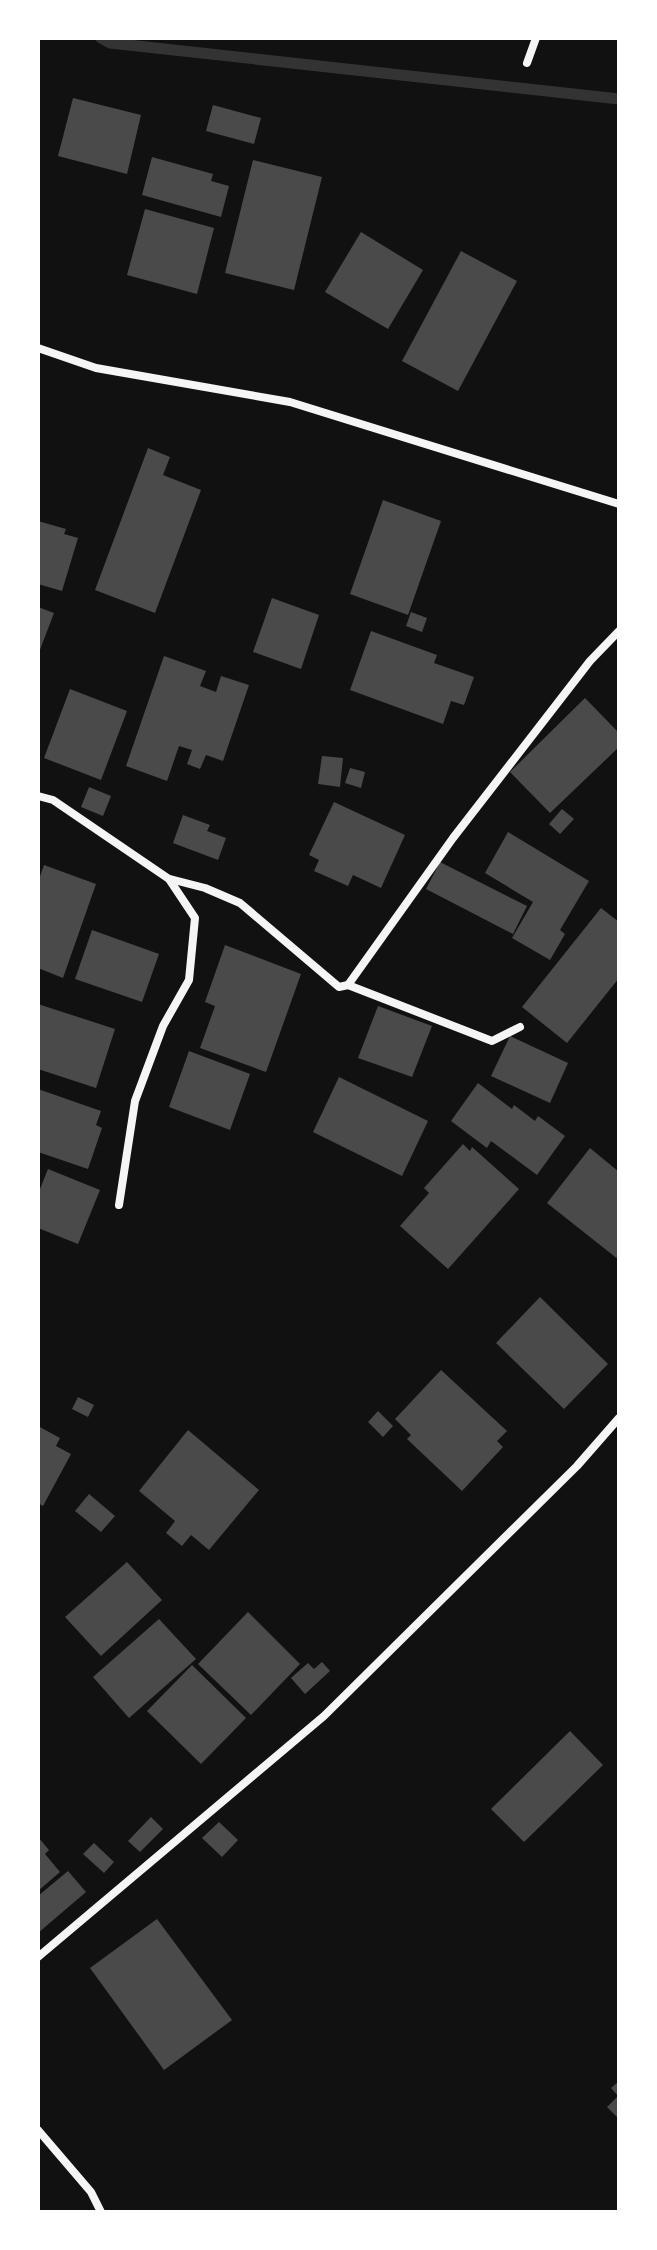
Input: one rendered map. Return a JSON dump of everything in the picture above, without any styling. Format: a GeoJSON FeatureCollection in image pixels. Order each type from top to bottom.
{"type":"FeatureCollection","features":[{"type":"Feature","properties":{"kind":"street"},"geometry":{"type":"LineString","coordinates":[[527,63],[536,38]]}},
{"type":"Feature","properties":{"kind":"street"},"geometry":{"type":"LineString","coordinates":[[38,348],[96,368],[290,402],[619,504]]}},
{"type":"Feature","properties":{"kind":"street"},"geometry":{"type":"LineString","coordinates":[[348,985],[453,838],[590,661],[619,631]]}},
{"type":"Feature","properties":{"kind":"street"},"geometry":{"type":"LineString","coordinates":[[38,796],[53,800],[169,879],[205,888],[240,903],[339,987],[348,985],[492,1041],[520,1027]]}},
{"type":"Feature","properties":{"kind":"street"},"geometry":{"type":"LineString","coordinates":[[119,1205],[135,1101],[163,1026],[189,980],[195,918],[169,879]]}},
{"type":"Feature","properties":{"kind":"street"},"geometry":{"type":"LineString","coordinates":[[38,1957],[324,1716],[577,1466],[619,1418]]}},
{"type":"Feature","properties":{"kind":"street"},"geometry":{"type":"LineString","coordinates":[[38,2130],[91,2192],[101,2212]]}},
{"type":"Feature","properties":{"kind":"building"},"geometry":{"type":"Polygon","coordinates":[[[73,98],[141,115],[127,174],[58,156],[73,98]]]}},
{"type":"Feature","properties":{"kind":"building"},"geometry":{"type":"Polygon","coordinates":[[[213,105],[261,118],[254,144],[206,131],[213,105]]]}},
{"type":"Feature","properties":{"kind":"building"},"geometry":{"type":"Polygon","coordinates":[[[152,157],[213,174],[211,181],[229,186],[221,217],[142,195],[152,157]]]}},
{"type":"Feature","properties":{"kind":"building"},"geometry":{"type":"Polygon","coordinates":[[[253,160],[322,177],[294,290],[225,273],[253,160]]]}},
{"type":"Feature","properties":{"kind":"building"},"geometry":{"type":"Polygon","coordinates":[[[145,209],[214,228],[197,294],[127,275],[145,209]]]}},
{"type":"Feature","properties":{"kind":"building"},"geometry":{"type":"Polygon","coordinates":[[[361,232],[423,270],[388,329],[325,292],[361,232]]]}},
{"type":"Feature","properties":{"kind":"building"},"geometry":{"type":"Polygon","coordinates":[[[461,251],[517,281],[458,391],[402,361],[461,251]]]}},
{"type":"Feature","properties":{"kind":"building"},"geometry":{"type":"Polygon","coordinates":[[[148,448],[170,457],[163,475],[201,490],[155,613],[95,590],[148,448]]]}},
{"type":"Feature","properties":{"kind":"building"},"geometry":{"type":"Polygon","coordinates":[[[383,500],[441,521],[408,615],[350,594],[383,500]]]}},
{"type":"Feature","properties":{"kind":"building"},"geometry":{"type":"Polygon","coordinates":[[[38,521],[66,529],[64,534],[78,538],[62,591],[38,584],[38,521]]]}},
{"type":"Feature","properties":{"kind":"building"},"geometry":{"type":"Polygon","coordinates":[[[272,598],[319,615],[301,669],[253,652],[272,598]]]}},
{"type":"Feature","properties":{"kind":"building"},"geometry":{"type":"Polygon","coordinates":[[[38,607],[54,613],[38,655],[38,607]]]}},
{"type":"Feature","properties":{"kind":"building"},"geometry":{"type":"Polygon","coordinates":[[[411,612],[427,618],[422,632],[406,626],[411,612]]]}},
{"type":"Feature","properties":{"kind":"building"},"geometry":{"type":"Polygon","coordinates":[[[371,631],[437,655],[434,663],[474,677],[464,705],[451,701],[443,724],[350,690],[371,631]]]}},
{"type":"Feature","properties":{"kind":"building"},"geometry":{"type":"Polygon","coordinates":[[[164,656],[206,671],[200,686],[216,692],[221,676],[249,685],[223,761],[206,755],[200,769],[187,764],[192,750],[179,746],[167,781],[126,766],[164,656]]]}},
{"type":"Feature","properties":{"kind":"building"},"geometry":{"type":"Polygon","coordinates":[[[70,689],[127,711],[101,780],[44,758],[70,689]]]}},
{"type":"Feature","properties":{"kind":"building"},"geometry":{"type":"Polygon","coordinates":[[[585,698],[619,733],[619,747],[550,813],[510,772],[585,698]]]}},
{"type":"Feature","properties":{"kind":"building"},"geometry":{"type":"Polygon","coordinates":[[[322,756],[343,758],[340,787],[318,784],[322,756]]]}},
{"type":"Feature","properties":{"kind":"building"},"geometry":{"type":"Polygon","coordinates":[[[350,768],[365,772],[361,788],[345,783],[350,768]]]}},
{"type":"Feature","properties":{"kind":"building"},"geometry":{"type":"Polygon","coordinates":[[[89,787],[111,796],[103,816],[81,807],[89,787]]]}},
{"type":"Feature","properties":{"kind":"building"},"geometry":{"type":"Polygon","coordinates":[[[334,802],[405,835],[381,888],[353,875],[348,886],[314,871],[319,860],[309,855],[334,802]]]}},
{"type":"Feature","properties":{"kind":"building"},"geometry":{"type":"Polygon","coordinates":[[[562,809],[574,819],[560,834],[549,824],[562,809]]]}},
{"type":"Feature","properties":{"kind":"building"},"geometry":{"type":"Polygon","coordinates":[[[183,815],[210,825],[207,831],[226,838],[218,860],[173,843],[183,815]]]}},
{"type":"Feature","properties":{"kind":"building"},"geometry":{"type":"Polygon","coordinates":[[[508,832],[589,881],[560,930],[565,934],[550,960],[512,938],[533,902],[485,873],[508,832]]]}},
{"type":"Feature","properties":{"kind":"building"},"geometry":{"type":"Polygon","coordinates":[[[440,862],[527,906],[513,934],[426,889],[440,862]]]}},
{"type":"Feature","properties":{"kind":"building"},"geometry":{"type":"Polygon","coordinates":[[[44,865],[96,884],[63,978],[38,968],[38,882],[44,865]]]}},
{"type":"Feature","properties":{"kind":"building"},"geometry":{"type":"Polygon","coordinates":[[[601,908],[619,922],[619,978],[567,1043],[522,1007],[601,908]]]}},
{"type":"Feature","properties":{"kind":"building"},"geometry":{"type":"Polygon","coordinates":[[[92,930],[159,954],[142,1002],[75,979],[92,930]]]}},
{"type":"Feature","properties":{"kind":"building"},"geometry":{"type":"Polygon","coordinates":[[[225,945],[301,974],[266,1072],[200,1048],[215,1006],[205,1002],[225,945]]]}},
{"type":"Feature","properties":{"kind":"building"},"geometry":{"type":"Polygon","coordinates":[[[38,1004],[115,1029],[96,1088],[38,1069],[38,1004]]]}},
{"type":"Feature","properties":{"kind":"building"},"geometry":{"type":"Polygon","coordinates":[[[378,1006],[432,1026],[412,1077],[358,1058],[378,1006]]]}},
{"type":"Feature","properties":{"kind":"building"},"geometry":{"type":"Polygon","coordinates":[[[510,1036],[568,1063],[550,1103],[491,1076],[510,1036]]]}},
{"type":"Feature","properties":{"kind":"building"},"geometry":{"type":"Polygon","coordinates":[[[189,1051],[250,1074],[230,1130],[169,1107],[189,1051]]]}},
{"type":"Feature","properties":{"kind":"building"},"geometry":{"type":"Polygon","coordinates":[[[339,1077],[428,1121],[402,1176],[313,1132],[339,1077]]]}},
{"type":"Feature","properties":{"kind":"building"},"geometry":{"type":"Polygon","coordinates":[[[478,1083],[512,1109],[514,1105],[535,1121],[538,1116],[565,1136],[537,1175],[491,1141],[487,1148],[451,1121],[478,1083]]]}},
{"type":"Feature","properties":{"kind":"building"},"geometry":{"type":"Polygon","coordinates":[[[38,1089],[101,1111],[96,1125],[102,1128],[88,1169],[38,1152],[38,1089]]]}},
{"type":"Feature","properties":{"kind":"building"},"geometry":{"type":"Polygon","coordinates":[[[463,1144],[470,1151],[472,1147],[519,1189],[448,1269],[400,1226],[429,1193],[424,1188],[463,1144]]]}},
{"type":"Feature","properties":{"kind":"building"},"geometry":{"type":"Polygon","coordinates":[[[590,1148],[619,1172],[619,1260],[547,1203],[590,1148]]]}},
{"type":"Feature","properties":{"kind":"building"},"geometry":{"type":"Polygon","coordinates":[[[48,1169],[100,1190],[78,1244],[38,1228],[38,1194],[48,1169]]]}},
{"type":"Feature","properties":{"kind":"building"},"geometry":{"type":"Polygon","coordinates":[[[540,1297],[608,1364],[564,1409],[496,1343],[540,1297]]]}},
{"type":"Feature","properties":{"kind":"building"},"geometry":{"type":"Polygon","coordinates":[[[441,1370],[507,1431],[497,1441],[503,1447],[462,1491],[407,1439],[411,1435],[395,1419],[441,1370]]]}},
{"type":"Feature","properties":{"kind":"building"},"geometry":{"type":"Polygon","coordinates":[[[78,1397],[94,1405],[88,1417],[72,1409],[78,1397]]]}},
{"type":"Feature","properties":{"kind":"building"},"geometry":{"type":"Polygon","coordinates":[[[378,1411],[393,1426],[383,1437],[368,1422],[378,1411]]]}},
{"type":"Feature","properties":{"kind":"building"},"geometry":{"type":"Polygon","coordinates":[[[38,1426],[60,1438],[56,1446],[71,1454],[43,1506],[38,1503],[38,1426]]]}},
{"type":"Feature","properties":{"kind":"building"},"geometry":{"type":"Polygon","coordinates":[[[188,1430],[259,1490],[209,1550],[191,1535],[182,1546],[166,1533],[175,1521],[139,1491],[188,1430]]]}},
{"type":"Feature","properties":{"kind":"building"},"geometry":{"type":"Polygon","coordinates":[[[89,1494],[115,1516],[101,1532],[75,1511],[89,1494]]]}},
{"type":"Feature","properties":{"kind":"building"},"geometry":{"type":"Polygon","coordinates":[[[127,1562],[162,1600],[101,1656],[65,1617],[127,1562]]]}},
{"type":"Feature","properties":{"kind":"building"},"geometry":{"type":"Polygon","coordinates":[[[248,1612],[300,1664],[251,1715],[198,1664],[248,1612]]]}},
{"type":"Feature","properties":{"kind":"building"},"geometry":{"type":"Polygon","coordinates":[[[159,1619],[196,1659],[129,1718],[93,1677],[159,1619]]]}},
{"type":"Feature","properties":{"kind":"building"},"geometry":{"type":"Polygon","coordinates":[[[322,1662],[330,1671],[305,1694],[291,1678],[308,1663],[314,1669],[322,1662]]]}},
{"type":"Feature","properties":{"kind":"building"},"geometry":{"type":"Polygon","coordinates":[[[192,1665],[246,1718],[201,1764],[147,1711],[192,1665]]]}},
{"type":"Feature","properties":{"kind":"building"},"geometry":{"type":"Polygon","coordinates":[[[570,1731],[603,1765],[524,1842],[491,1809],[570,1731]]]}},
{"type":"Feature","properties":{"kind":"building"},"geometry":{"type":"Polygon","coordinates":[[[151,1817],[163,1829],[140,1852],[128,1841],[151,1817]]]}},
{"type":"Feature","properties":{"kind":"building"},"geometry":{"type":"Polygon","coordinates":[[[219,1822],[238,1840],[222,1857],[202,1838],[219,1822]]]}},
{"type":"Feature","properties":{"kind":"building"},"geometry":{"type":"Polygon","coordinates":[[[38,1837],[49,1850],[45,1854],[60,1872],[38,1891],[38,1837]]]}},
{"type":"Feature","properties":{"kind":"building"},"geometry":{"type":"Polygon","coordinates":[[[94,1843],[114,1862],[104,1873],[83,1854],[94,1843]]]}},
{"type":"Feature","properties":{"kind":"building"},"geometry":{"type":"Polygon","coordinates":[[[68,1871],[86,1892],[38,1933],[38,1896],[68,1871]]]}},
{"type":"Feature","properties":{"kind":"building"},"geometry":{"type":"Polygon","coordinates":[[[157,1919],[232,2020],[164,2070],[90,1968],[157,1919]]]}},
{"type":"Feature","properties":{"kind":"building"},"geometry":{"type":"Polygon","coordinates":[[[619,2081],[619,2119],[607,2107],[618,2096],[611,2088],[619,2081]]]}},
{"type":"Feature","properties":{"kind":"waterway"},"geometry":{"type":"LineString","coordinates":[[101,38],[110,43],[619,99]]}}]}
